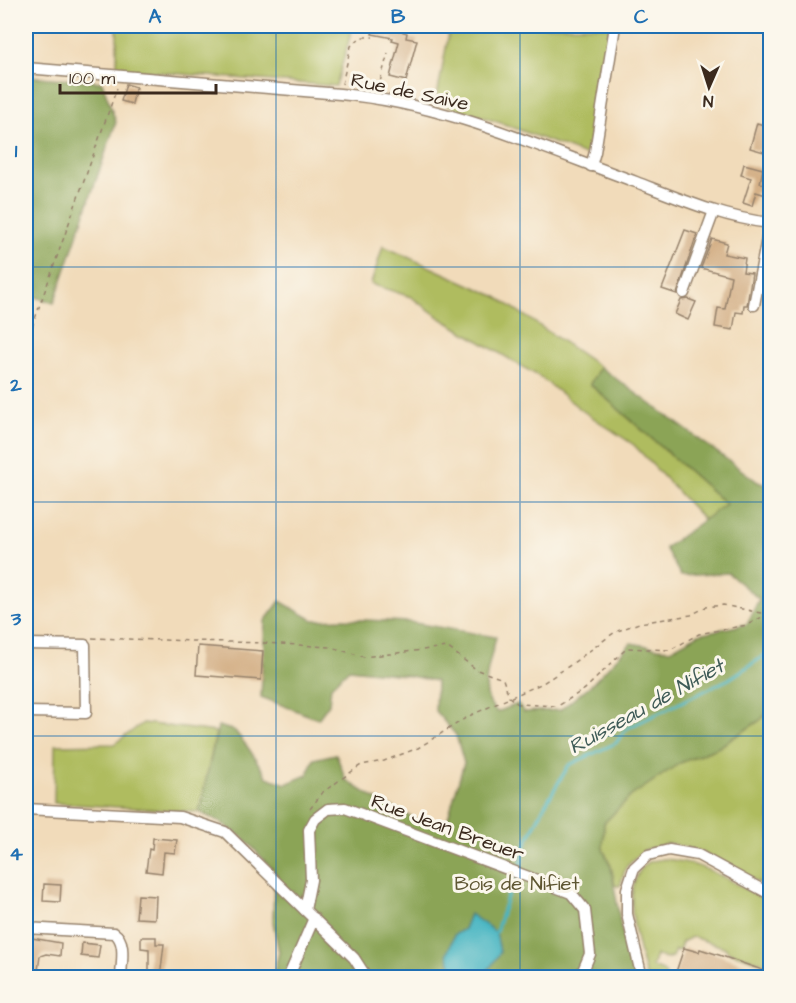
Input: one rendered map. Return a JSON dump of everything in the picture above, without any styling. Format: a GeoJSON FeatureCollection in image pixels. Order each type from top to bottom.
{"type":"FeatureCollection","features":[{"type":"Feature","properties":{"kind":"street"},"geometry":{"type":"LineString","coordinates":[[591,166],[615,26]]}},
{"type":"Feature","properties":{"kind":"street","name":"Rue de Saive"},"geometry":{"type":"LineString","coordinates":[[26,68],[375,98],[461,119],[714,211],[770,223]]}},
{"type":"Feature","properties":{"kind":"street"},"geometry":{"type":"LineString","coordinates":[[684,293],[714,211]]}},
{"type":"Feature","properties":{"kind":"street"},"geometry":{"type":"LineString","coordinates":[[754,305],[770,223]]}},
{"type":"Feature","properties":{"kind":"street"},"geometry":{"type":"LineString","coordinates":[[26,644],[85,645],[86,714],[26,712]]}},
{"type":"Feature","properties":{"kind":"street"},"geometry":{"type":"LineString","coordinates":[[26,792],[26,810],[180,818],[225,832],[354,958],[367,978]]}},
{"type":"Feature","properties":{"kind":"street","name":"Rue Jean Breuer"},"geometry":{"type":"LineString","coordinates":[[305,910],[311,880],[309,830],[315,819],[328,808],[345,808],[571,893],[585,910],[590,954],[580,978]]}},
{"type":"Feature","properties":{"kind":"street"},"geometry":{"type":"LineString","coordinates":[[642,978],[627,915],[627,889],[634,868],[648,855],[669,850],[698,855],[771,894]]}},
{"type":"Feature","properties":{"kind":"street"},"geometry":{"type":"LineString","coordinates":[[288,978],[314,918]]}},
{"type":"Feature","properties":{"kind":"street"},"geometry":{"type":"LineString","coordinates":[[26,928],[114,933],[119,936],[122,943],[121,978]]}},
{"type":"Feature","properties":{"kind":"path"},"geometry":{"type":"LineString","coordinates":[[340,94],[351,46],[361,37],[373,37]]}},
{"type":"Feature","properties":{"kind":"path"},"geometry":{"type":"LineString","coordinates":[[375,98],[388,53]]}},
{"type":"Feature","properties":{"kind":"path"},"geometry":{"type":"LineString","coordinates":[[26,344],[121,75]]}},
{"type":"Feature","properties":{"kind":"path"},"geometry":{"type":"LineString","coordinates":[[308,813],[323,792],[361,765],[384,761],[418,748],[469,716],[543,683],[615,632],[639,623],[691,615],[706,607],[723,605],[771,615]]}},
{"type":"Feature","properties":{"kind":"path"},"geometry":{"type":"LineString","coordinates":[[85,638],[331,647],[364,657],[447,647],[477,670],[503,679],[509,697],[518,704],[558,706],[585,689],[627,648],[670,650],[699,634],[747,625],[766,615]]}},
{"type":"Feature","properties":{"kind":"green space"},"geometry":{"type":"Polygon","coordinates":[[[117,26],[353,26],[336,86],[117,69],[117,26]]]}},
{"type":"Feature","properties":{"kind":"green space"},"geometry":{"type":"Polygon","coordinates":[[[450,26],[610,26],[590,150],[585,155],[504,124],[436,102],[450,26]]]}},
{"type":"Feature","properties":{"kind":"green space"},"geometry":{"type":"Polygon","coordinates":[[[26,76],[102,82],[116,122],[54,303],[26,294],[26,76]]]}},
{"type":"Feature","properties":{"kind":"green space"},"geometry":{"type":"Polygon","coordinates":[[[383,246],[497,297],[600,367],[590,384],[726,504],[704,520],[634,445],[583,411],[540,377],[442,319],[411,297],[371,284],[383,246]]]}},
{"type":"Feature","properties":{"kind":"green space","name":"Bois de Nifiet"},"geometry":{"type":"Polygon","coordinates":[[[600,367],[758,482],[770,487],[770,711],[759,721],[719,747],[680,763],[631,796],[604,823],[603,849],[611,867],[621,927],[635,977],[273,977],[279,952],[273,922],[274,871],[245,839],[220,822],[199,812],[218,726],[235,731],[267,777],[286,784],[307,775],[314,759],[336,754],[346,780],[372,797],[425,824],[446,825],[464,763],[456,735],[435,711],[436,681],[349,669],[331,686],[329,704],[318,719],[261,697],[265,621],[280,601],[313,620],[409,622],[496,637],[486,686],[487,696],[497,712],[518,704],[524,712],[560,710],[592,684],[631,643],[670,650],[699,634],[747,624],[759,599],[728,573],[681,576],[665,548],[726,504],[590,384],[600,367]]]}},
{"type":"Feature","properties":{"kind":"green space"},"geometry":{"type":"Polygon","coordinates":[[[770,711],[770,889],[699,851],[669,843],[644,850],[626,867],[620,886],[615,886],[611,866],[603,849],[604,823],[631,796],[680,763],[719,747],[759,721],[770,711]]]}},
{"type":"Feature","properties":{"kind":"green space"},"geometry":{"type":"Polygon","coordinates":[[[143,723],[216,732],[199,812],[54,803],[55,745],[114,744],[143,723]]]}},
{"type":"Feature","properties":{"kind":"green space"},"geometry":{"type":"Polygon","coordinates":[[[664,859],[706,869],[770,903],[770,965],[692,937],[682,942],[679,951],[675,950],[672,957],[666,959],[656,955],[652,967],[663,971],[665,977],[646,977],[633,918],[633,888],[646,864],[664,859]]]}},
{"type":"Feature","properties":{"kind":"water"},"geometry":{"type":"Polygon","coordinates":[[[470,914],[496,932],[500,952],[486,972],[477,976],[463,977],[452,967],[447,954],[454,935],[464,929],[470,914]]]}},
{"type":"Feature","properties":{"kind":"building"},"geometry":{"type":"Polygon","coordinates":[[[374,26],[390,26],[390,28],[407,33],[406,38],[417,40],[406,81],[390,77],[399,42],[392,40],[393,38],[372,34],[374,26]]]}},
{"type":"Feature","properties":{"kind":"building"},"geometry":{"type":"Polygon","coordinates":[[[126,84],[136,87],[132,104],[121,101],[126,84]]]}},
{"type":"Feature","properties":{"kind":"building"},"geometry":{"type":"Polygon","coordinates":[[[757,123],[771,127],[771,154],[750,148],[757,123]]]}},
{"type":"Feature","properties":{"kind":"building"},"geometry":{"type":"Polygon","coordinates":[[[744,164],[763,169],[760,183],[768,185],[766,195],[756,192],[752,206],[743,203],[751,178],[741,175],[744,164]]]}},
{"type":"Feature","properties":{"kind":"building"},"geometry":{"type":"Polygon","coordinates":[[[685,230],[697,234],[677,294],[662,289],[685,230]]]}},
{"type":"Feature","properties":{"kind":"building"},"geometry":{"type":"Polygon","coordinates":[[[712,239],[727,243],[724,254],[745,258],[743,272],[752,273],[747,305],[744,305],[743,313],[736,312],[733,330],[715,327],[718,308],[725,309],[731,276],[701,268],[712,239]]]}},
{"type":"Feature","properties":{"kind":"building"},"geometry":{"type":"Polygon","coordinates":[[[688,299],[696,302],[688,320],[675,314],[681,300],[688,299]]]}},
{"type":"Feature","properties":{"kind":"building"},"geometry":{"type":"Polygon","coordinates":[[[198,646],[263,651],[261,680],[196,675],[198,646]]]}},
{"type":"Feature","properties":{"kind":"building"},"geometry":{"type":"Polygon","coordinates":[[[153,838],[177,840],[175,853],[164,852],[162,873],[146,871],[153,838]]]}},
{"type":"Feature","properties":{"kind":"building"},"geometry":{"type":"Polygon","coordinates":[[[44,884],[61,885],[60,902],[43,901],[44,884]]]}},
{"type":"Feature","properties":{"kind":"building"},"geometry":{"type":"Polygon","coordinates":[[[138,895],[156,896],[155,919],[136,918],[138,895]]]}},
{"type":"Feature","properties":{"kind":"building"},"geometry":{"type":"Polygon","coordinates":[[[26,937],[61,943],[60,956],[46,954],[40,956],[37,978],[26,978],[26,937]]]}},
{"type":"Feature","properties":{"kind":"building"},"geometry":{"type":"Polygon","coordinates":[[[141,937],[156,937],[156,944],[164,944],[160,978],[149,978],[149,949],[141,948],[141,937]]]}},
{"type":"Feature","properties":{"kind":"building"},"geometry":{"type":"Polygon","coordinates":[[[82,943],[100,945],[98,958],[81,956],[82,943]]]}},
{"type":"Feature","properties":{"kind":"building"},"geometry":{"type":"Polygon","coordinates":[[[684,948],[699,952],[700,949],[719,955],[771,973],[771,978],[674,978],[684,948]]]}},
{"type":"Feature","properties":{"kind":"waterway","name":"Ruisseau de Nifiet"},"geometry":{"type":"LineString","coordinates":[[496,932],[507,897],[519,873],[526,843],[569,765],[616,743],[626,729],[729,679],[770,652]]}}]}
